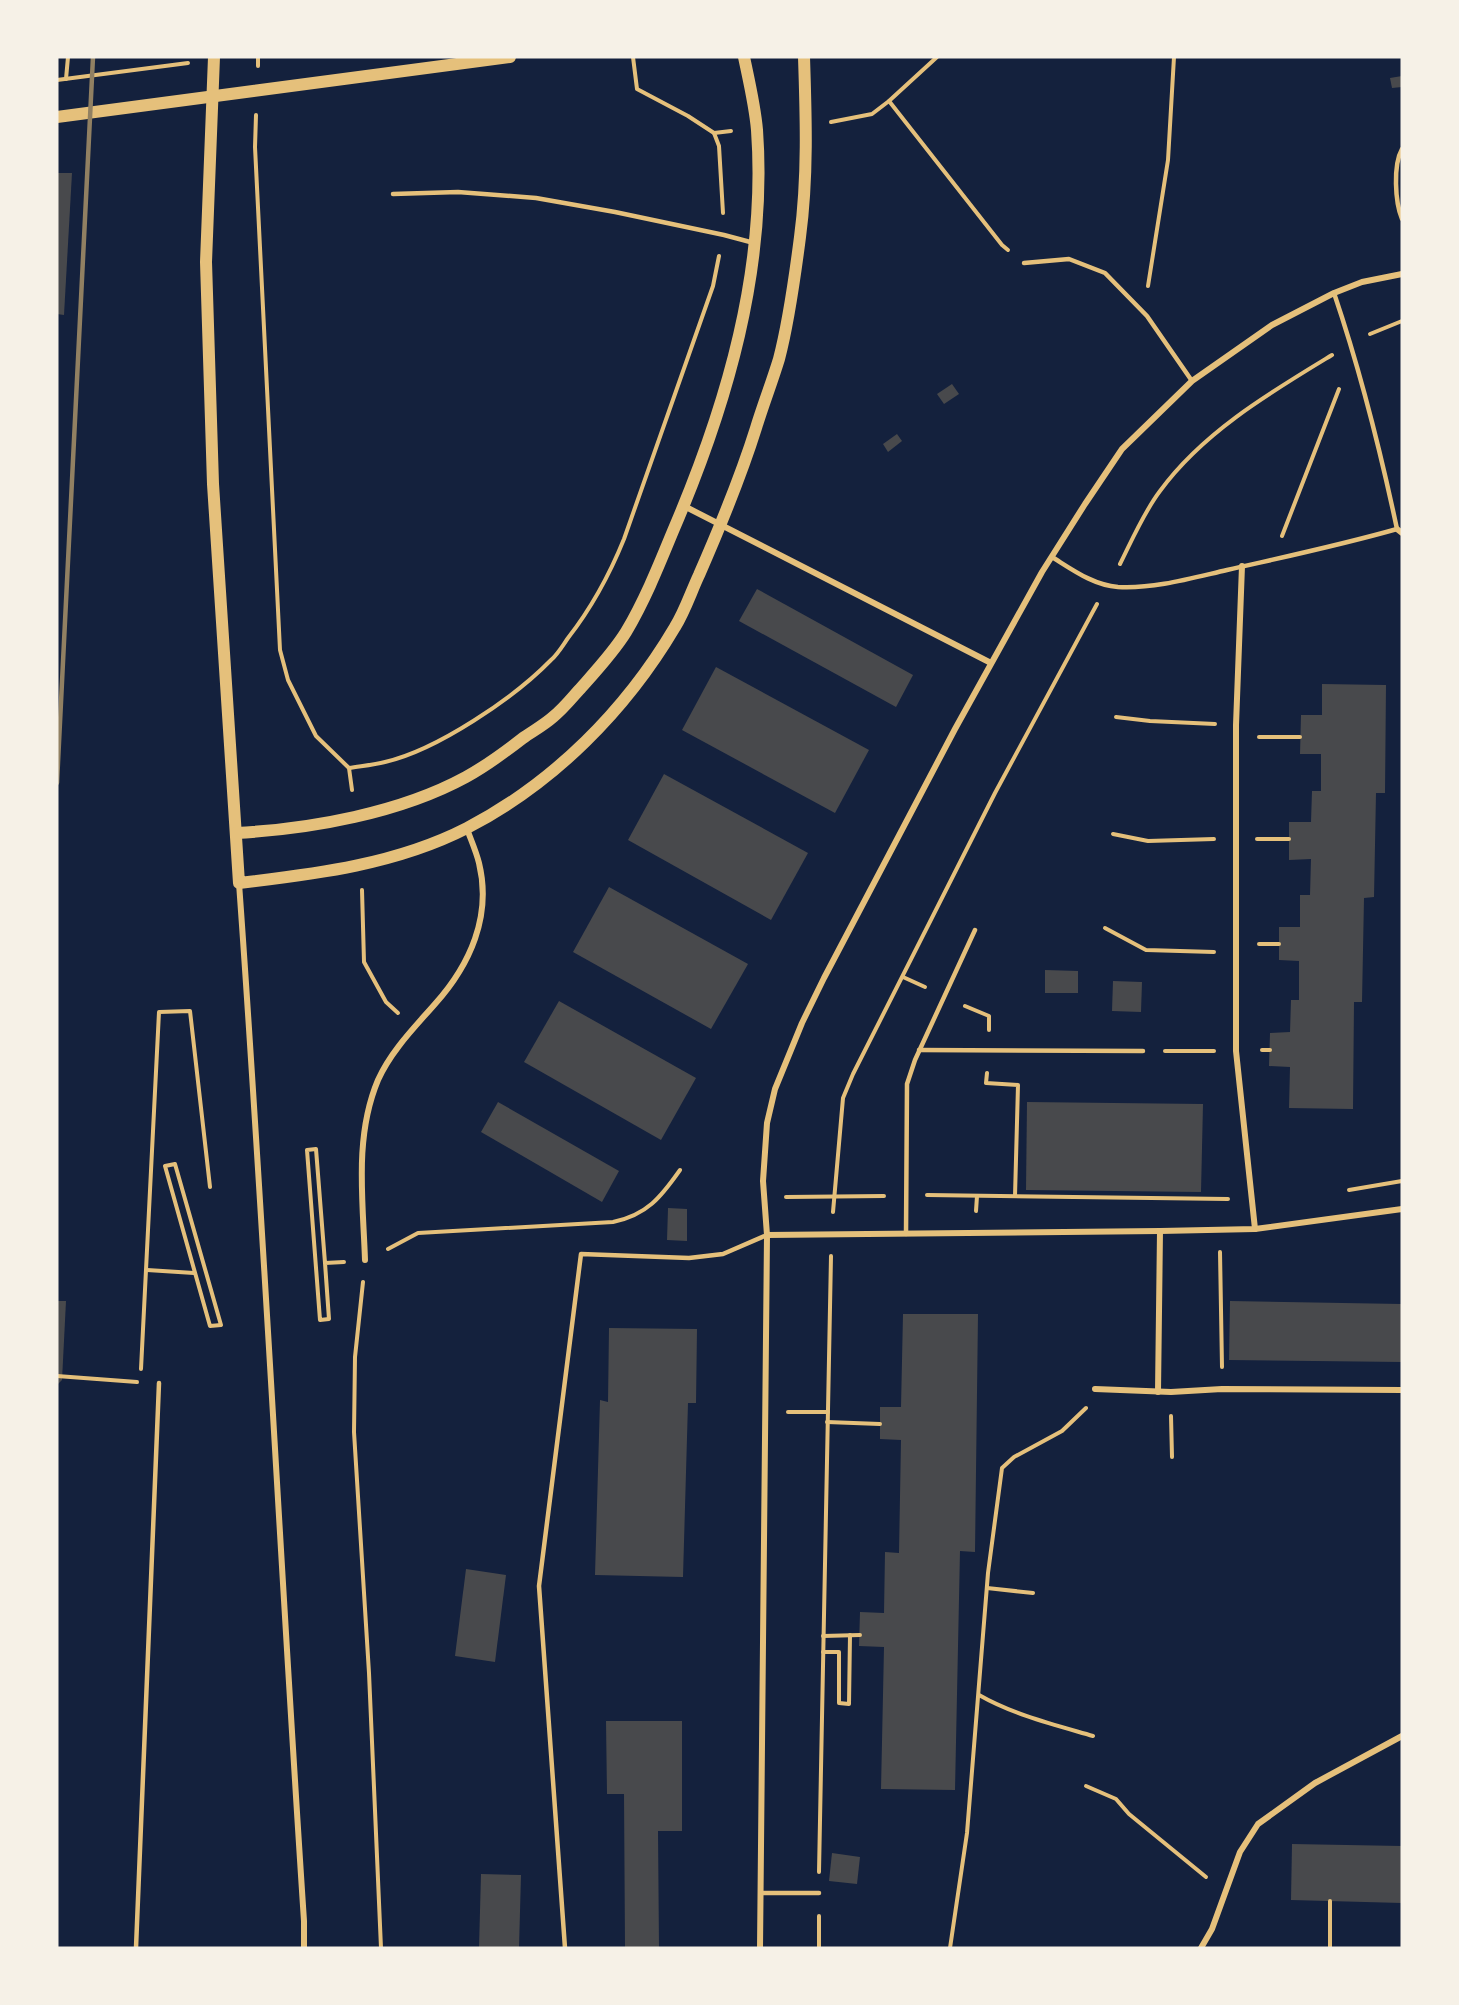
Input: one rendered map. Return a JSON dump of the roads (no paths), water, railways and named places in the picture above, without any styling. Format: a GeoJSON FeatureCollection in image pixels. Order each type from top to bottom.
{"type":"FeatureCollection","features":[{"type":"Feature","properties":{"kind":"main road"},"geometry":{"type":"LineString","coordinates":[[214,57],[207,274],[213,484],[239,884],[361,865],[398,855],[466,828],[490,815],[553,772],[589,739],[637,684],[677,624],[721,525],[779,359],[800,238],[805,184],[804,57]]}},
{"type":"Feature","properties":{"kind":"main road"},"geometry":{"type":"LineString","coordinates":[[61,117],[510,57]]}},
{"type":"Feature","properties":{"kind":"main road"},"geometry":{"type":"LineString","coordinates":[[236,832],[300,827],[356,816],[434,792],[466,777],[554,716],[592,675],[625,633],[653,579],[684,506],[718,411],[744,317],[759,184],[757,128],[744,57]]}},
{"type":"Feature","properties":{"kind":"street"},"geometry":{"type":"LineString","coordinates":[[760,1948],[767,1235],[763,1181],[767,1123],[775,1089],[802,1023],[824,978],[991,663],[1052,557],[1122,449],[1192,381],[1272,325],[1334,293],[1362,282],[1402,274]]}},
{"type":"Feature","properties":{"kind":"street"},"geometry":{"type":"LineString","coordinates":[[684,506],[991,663]]}},
{"type":"Feature","properties":{"kind":"street"},"geometry":{"type":"LineString","coordinates":[[1242,566],[1236,725],[1236,1051],[1255,1229]]}},
{"type":"Feature","properties":{"kind":"street"},"geometry":{"type":"LineString","coordinates":[[365,1260],[363,1140],[366,1118],[379,1079],[388,1062],[462,970],[475,943],[483,913],[483,887],[479,862],[466,828]]}},
{"type":"Feature","properties":{"kind":"street"},"geometry":{"type":"LineString","coordinates":[[239,884],[304,1921],[303,1948]]}},
{"type":"Feature","properties":{"kind":"street"},"geometry":{"type":"LineString","coordinates":[[767,1235],[1160,1232],[1255,1229],[1402,1209]]}},
{"type":"Feature","properties":{"kind":"street"},"geometry":{"type":"LineString","coordinates":[[1158,1392],[1160,1232]]}},
{"type":"Feature","properties":{"kind":"street"},"geometry":{"type":"LineString","coordinates":[[1095,1389],[1158,1392],[1222,1389],[1402,1390]]}},
{"type":"Feature","properties":{"kind":"street"},"geometry":{"type":"LineString","coordinates":[[1201,1948],[1212,1929],[1240,1852],[1258,1824],[1315,1783],[1402,1736]]}},
{"type":"Feature","properties":{"kind":"lane"},"geometry":{"type":"LineString","coordinates":[[1402,149],[1398,156],[1396,185],[1402,219]]}},
{"type":"Feature","properties":{"kind":"lane"},"geometry":{"type":"LineString","coordinates":[[393,194],[458,192],[536,198],[723,234],[754,243]]}},
{"type":"Feature","properties":{"kind":"lane"},"geometry":{"type":"LineString","coordinates":[[1024,263],[1069,259],[1105,273],[1143,312],[1192,381]]}},
{"type":"Feature","properties":{"kind":"lane"},"geometry":{"type":"LineString","coordinates":[[1052,557],[1099,584],[1143,586],[1339,546],[1399,531],[1351,342],[1334,293]]}},
{"type":"Feature","properties":{"kind":"lane"},"geometry":{"type":"LineString","coordinates":[[906,1234],[908,1084],[919,1050],[975,930]]}},
{"type":"Feature","properties":{"kind":"lane"},"geometry":{"type":"LineString","coordinates":[[919,1050],[1143,1051]]}},
{"type":"Feature","properties":{"kind":"lane"},"geometry":{"type":"LineString","coordinates":[[565,1948],[539,1586],[580,1254],[688,1258],[723,1254],[767,1235]]}},
{"type":"Feature","properties":{"kind":"lane"},"geometry":{"type":"LineString","coordinates":[[136,1948],[159,1383]]}},
{"type":"Feature","properties":{"kind":"lane"},"geometry":{"type":"LineString","coordinates":[[761,1893],[819,1893]]}},
{"type":"Feature","properties":{"kind":"railway"},"geometry":{"type":"LineString","coordinates":[[57,783],[93,57]]}}]}
